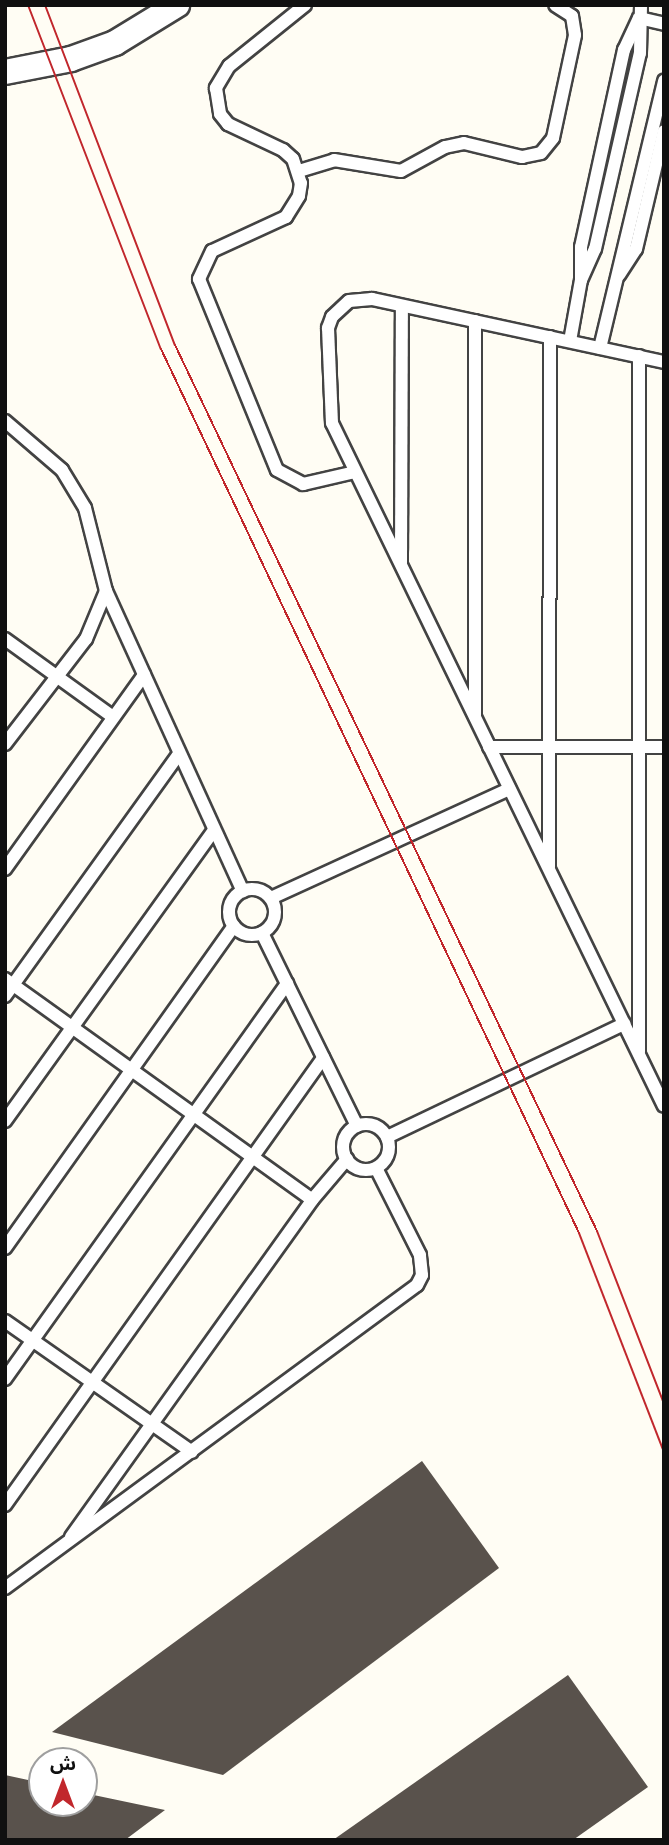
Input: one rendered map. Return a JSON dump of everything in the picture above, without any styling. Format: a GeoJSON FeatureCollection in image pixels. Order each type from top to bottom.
{"type":"FeatureCollection","features":[{"type":"Feature","properties":{"kind":"street"},"geometry":{"type":"LineString","coordinates":[[5,72],[71,59],[116,43],[177,5]]}},
{"type":"Feature","properties":{"kind":"lane"},"geometry":{"type":"LineString","coordinates":[[305,5],[229,66],[216,88],[220,114],[228,124],[283,149],[299,170],[301,183],[294,208],[275,223],[212,251],[201,269],[200,290],[277,470],[303,484],[355,472]]}},
{"type":"Feature","properties":{"kind":"lane"},"geometry":{"type":"LineString","coordinates":[[299,170],[334,160],[401,170],[445,147],[464,143],[522,157],[541,153],[553,138],[576,25],[566,9],[555,5]]}},
{"type":"Feature","properties":{"kind":"lane"},"geometry":{"type":"LineString","coordinates":[[570,341],[582,280],[581,247],[624,50],[640,12],[664,24]]}},
{"type":"Feature","properties":{"kind":"lane"},"geometry":{"type":"LineString","coordinates":[[600,348],[664,81]]}},
{"type":"Feature","properties":{"kind":"lane"},"geometry":{"type":"LineString","coordinates":[[617,278],[636,249],[664,131]]}},
{"type":"Feature","properties":{"kind":"lane"},"geometry":{"type":"LineString","coordinates":[[664,362],[360,298],[349,301],[332,317],[328,407],[355,472],[664,1106]]}},
{"type":"Feature","properties":{"kind":"lane"},"geometry":{"type":"LineString","coordinates":[[401,567],[402,306]]}},
{"type":"Feature","properties":{"kind":"lane"},"geometry":{"type":"LineString","coordinates":[[475,321],[475,720]]}},
{"type":"Feature","properties":{"kind":"lane"},"geometry":{"type":"LineString","coordinates":[[549,871],[550,337]]}},
{"type":"Feature","properties":{"kind":"lane"},"geometry":{"type":"LineString","coordinates":[[639,356],[639,1056]]}},
{"type":"Feature","properties":{"kind":"lane"},"geometry":{"type":"LineString","coordinates":[[5,421],[47,454],[74,487],[85,508],[106,591],[243,891]]}},
{"type":"Feature","properties":{"kind":"lane"},"geometry":{"type":"LineString","coordinates":[[5,744],[55,675],[86,639],[106,591]]}},
{"type":"Feature","properties":{"kind":"lane"},"geometry":{"type":"LineString","coordinates":[[5,639],[113,718]]}},
{"type":"Feature","properties":{"kind":"lane"},"geometry":{"type":"LineString","coordinates":[[5,869],[144,675]]}},
{"type":"Feature","properties":{"kind":"lane"},"geometry":{"type":"LineString","coordinates":[[488,747],[664,747]]}},
{"type":"Feature","properties":{"kind":"lane"},"geometry":{"type":"LineString","coordinates":[[5,996],[9,982],[179,754]]}},
{"type":"Feature","properties":{"kind":"lane"},"geometry":{"type":"LineString","coordinates":[[271,898],[509,789]]}},
{"type":"Feature","properties":{"kind":"lane"},"geometry":{"type":"LineString","coordinates":[[5,1121],[214,830]]}},
{"type":"Feature","properties":{"kind":"lane"},"geometry":{"type":"LineString","coordinates":[[5,1248],[234,926],[230,906],[243,891],[263,891],[271,898],[275,918],[262,933],[252,935],[234,926]]}},
{"type":"Feature","properties":{"kind":"lane"},"geometry":{"type":"LineString","coordinates":[[262,933],[357,1126]]}},
{"type":"Feature","properties":{"kind":"lane"},"geometry":{"type":"LineString","coordinates":[[9,982],[312,1200]]}},
{"type":"Feature","properties":{"kind":"lane"},"geometry":{"type":"LineString","coordinates":[[5,1379],[287,983]]}},
{"type":"Feature","properties":{"kind":"lane"},"geometry":{"type":"LineString","coordinates":[[387,1137],[624,1024]]}},
{"type":"Feature","properties":{"kind":"lane"},"geometry":{"type":"LineString","coordinates":[[5,1505],[323,1058]]}},
{"type":"Feature","properties":{"kind":"lane"},"geometry":{"type":"LineString","coordinates":[[374,1125],[387,1137],[388,1154],[376,1168],[356,1167],[347,1159],[344,1141],[357,1126],[374,1125]]}},
{"type":"Feature","properties":{"kind":"lane"},"geometry":{"type":"LineString","coordinates":[[65,1546],[312,1200],[347,1159]]}},
{"type":"Feature","properties":{"kind":"lane"},"geometry":{"type":"LineString","coordinates":[[5,1588],[417,1285],[422,1275],[420,1255],[376,1168]]}},
{"type":"Feature","properties":{"kind":"lane"},"geometry":{"type":"LineString","coordinates":[[5,1321],[192,1452]]}},
{"type":"Feature","properties":{"kind":"building"},"geometry":{"type":"Polygon","coordinates":[[[422,1461],[499,1568],[223,1775],[52,1732],[422,1461]]]}},
{"type":"Feature","properties":{"kind":"building"},"geometry":{"type":"Polygon","coordinates":[[[568,1675],[648,1787],[573,1840],[333,1840],[568,1675]]]}},
{"type":"Feature","properties":{"kind":"building"},"geometry":{"type":"Polygon","coordinates":[[[5,1775],[28,1780],[28,1817],[98,1817],[98,1796],[165,1810],[125,1840],[5,1840],[5,1775]]]}},
{"type":"Feature","properties":{"kind":"tram line"},"geometry":{"type":"LineString","coordinates":[[28,5],[161,349],[579,1233],[664,1452]]}},
{"type":"Feature","properties":{"kind":"tram line"},"geometry":{"type":"LineString","coordinates":[[45,5],[175,345],[597,1231],[664,1404]]}}]}
